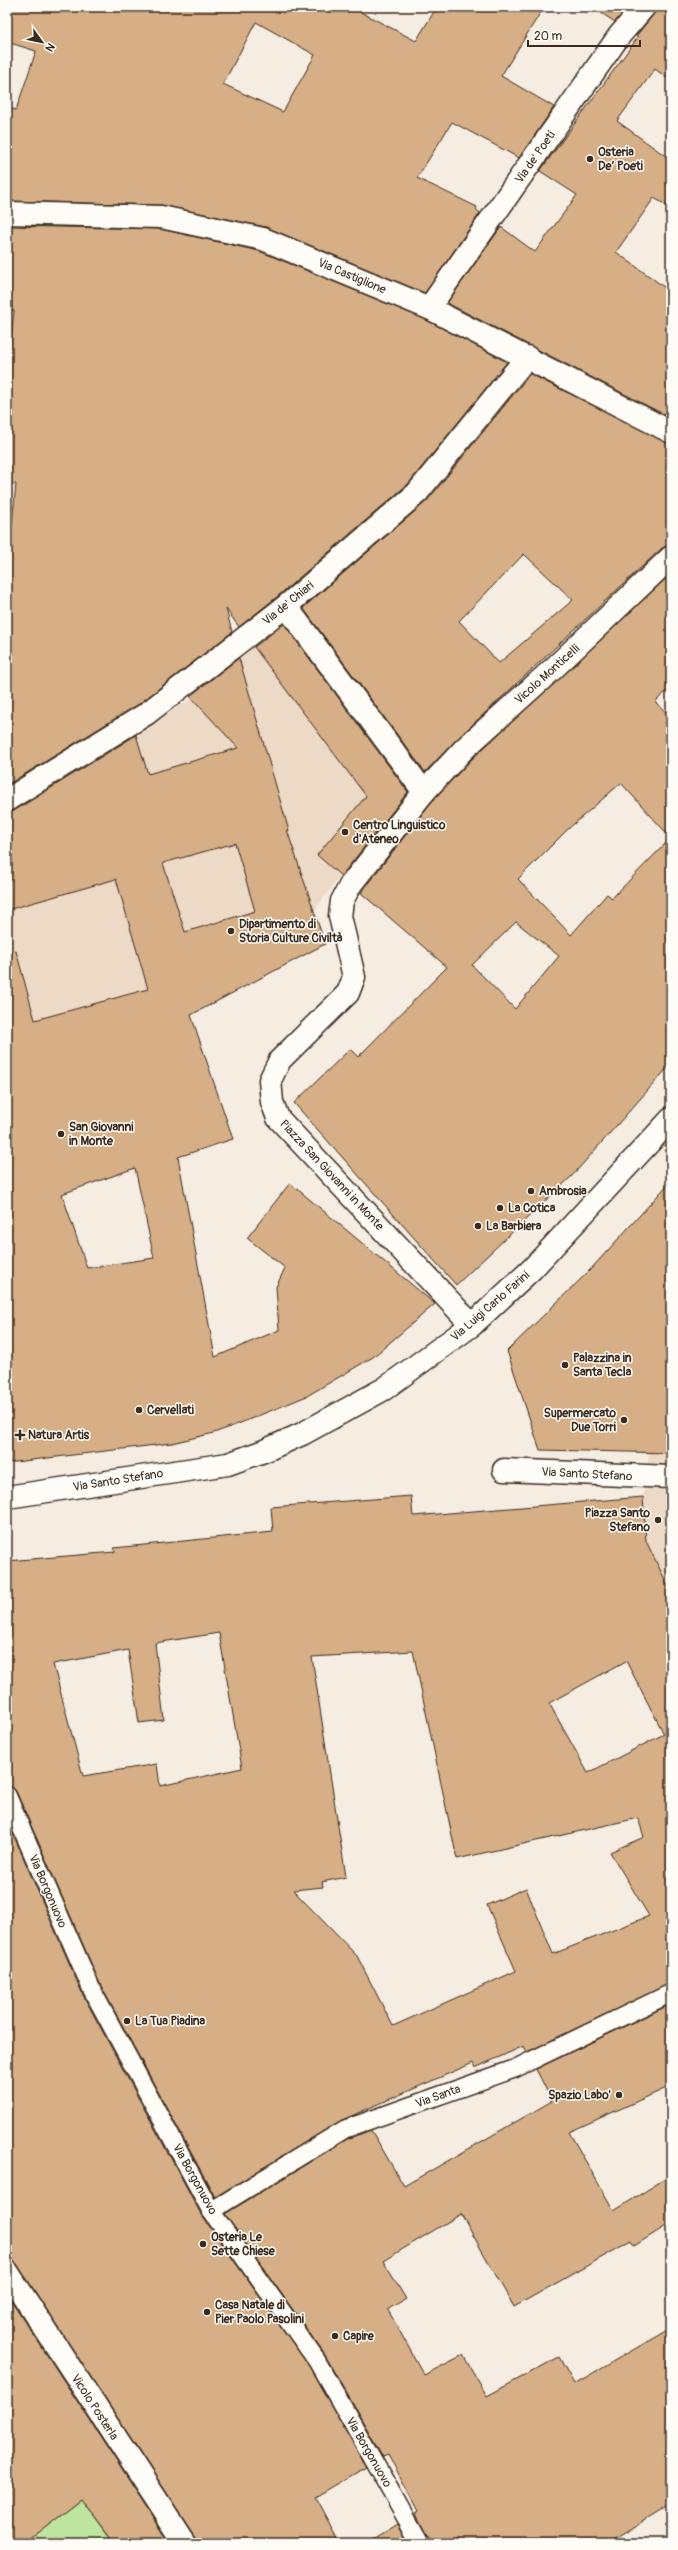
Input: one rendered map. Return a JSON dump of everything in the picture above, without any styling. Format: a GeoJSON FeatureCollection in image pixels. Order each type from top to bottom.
{"type":"FeatureCollection","features":[{"type":"Feature","properties":{"kind":"street","name":"Via de' Poeti"},"geometry":{"type":"LineString","coordinates":[[429,308],[619,36],[644,7]]}},
{"type":"Feature","properties":{"kind":"street","name":"Via Castiglione"},"geometry":{"type":"LineString","coordinates":[[7,213],[160,218],[263,239],[429,308],[671,432]]}},
{"type":"Feature","properties":{"kind":"street","name":"Via de' Chiari"},"geometry":{"type":"LineString","coordinates":[[7,800],[146,714],[286,606],[417,493],[527,357]]}},
{"type":"Feature","properties":{"kind":"street","name":"Vicolo Monticelli"},"geometry":{"type":"LineString","coordinates":[[351,884],[424,792],[464,749],[555,667],[671,557]]}},
{"type":"Feature","properties":{"kind":"street"},"geometry":{"type":"LineString","coordinates":[[286,606],[424,792]]}},
{"type":"Feature","properties":{"kind":"street","name":"Piazza San Giovanni in Monte"},"geometry":{"type":"LineString","coordinates":[[351,884],[342,901],[340,916],[354,977],[348,993],[280,1060],[270,1080],[272,1102],[278,1118],[472,1325]]}},
{"type":"Feature","properties":{"kind":"street","name":"Via Luigi Carlo Farini"},"geometry":{"type":"LineString","coordinates":[[228,1464],[264,1451],[302,1434],[384,1389],[472,1325],[532,1269],[671,1119]]}},
{"type":"Feature","properties":{"kind":"street","name":"Via Santo Stefano"},"geometry":{"type":"LineString","coordinates":[[7,1497],[228,1464]]}},
{"type":"Feature","properties":{"kind":"street","name":"Via Santo Stefano"},"geometry":{"type":"LineString","coordinates":[[504,1470],[671,1477]]}},
{"type":"Feature","properties":{"kind":"street","name":"Vicolo Posterla"},"geometry":{"type":"LineString","coordinates":[[7,2271],[185,2543]]}},
{"type":"Feature","properties":{"kind":"lane","name":"Via Borgonuovo"},"geometry":{"type":"LineString","coordinates":[[7,1795],[92,1990],[211,2211],[317,2361],[420,2543]]}},
{"type":"Feature","properties":{"kind":"lane","name":"Via Santa"},"geometry":{"type":"LineString","coordinates":[[211,2211],[345,2129],[514,2068],[671,1993]]}},
{"type":"Feature","properties":{"kind":"shaded area"},"geometry":{"type":"Polygon","coordinates":[[[285,621],[406,788],[314,911],[325,944],[191,1015],[7,1068],[7,812],[136,735],[192,698],[285,621]]]}},
{"type":"Feature","properties":{"kind":"shaded area","name":"Piazza Santo Stefano"},"geometry":{"type":"Polygon","coordinates":[[[671,1361],[671,1580],[666,1582],[646,1541],[643,1500],[651,1435],[671,1361]]]}},
{"type":"Feature","properties":{"kind":"green space"},"geometry":{"type":"Polygon","coordinates":[[[81,2499],[113,2543],[24,2543],[81,2499]]]}},
{"type":"Feature","properties":{"kind":"building"},"geometry":{"type":"Polygon","coordinates":[[[7,7],[351,7],[416,41],[437,7],[544,7],[501,76],[554,107],[519,158],[452,122],[417,178],[477,207],[476,209],[480,213],[425,293],[266,227],[161,205],[7,201],[7,107],[16,110],[36,51],[7,42],[7,7]],[[256,22],[223,84],[283,112],[315,55],[256,22]]]}},
{"type":"Feature","properties":{"kind":"building"},"geometry":{"type":"Polygon","coordinates":[[[592,7],[628,7],[615,22],[592,7]]]}},
{"type":"Feature","properties":{"kind":"building"},"geometry":{"type":"Polygon","coordinates":[[[656,7],[671,7],[671,81],[655,69],[617,121],[671,160],[671,208],[654,198],[616,252],[671,292],[671,418],[447,303],[501,227],[535,252],[577,195],[540,171],[638,37],[636,36],[653,15],[656,7]]]}},
{"type":"Feature","properties":{"kind":"building"},"geometry":{"type":"Polygon","coordinates":[[[7,226],[160,229],[259,251],[424,319],[507,362],[408,484],[278,596],[239,627],[226,609],[232,632],[139,704],[7,785],[7,573],[16,484],[7,484],[7,373],[14,311],[7,310],[7,226]]]}},
{"type":"Feature","properties":{"kind":"building"},"geometry":{"type":"Polygon","coordinates":[[[530,374],[671,444],[671,545],[662,548],[456,740],[425,772],[303,608],[427,501],[530,374]],[[524,554],[459,621],[499,663],[573,600],[524,554]]]}},
{"type":"Feature","properties":{"kind":"building"},"geometry":{"type":"Polygon","coordinates":[[[671,574],[671,687],[655,702],[671,717],[671,838],[671,1064],[572,1176],[456,1285],[294,1103],[350,1049],[358,1057],[447,967],[361,893],[433,800],[473,758],[671,574]],[[621,783],[568,829],[518,879],[571,935],[607,894],[612,898],[671,838],[621,783]],[[516,922],[472,965],[515,1009],[559,956],[516,922]]]}},
{"type":"Feature","properties":{"kind":"building"},"geometry":{"type":"Polygon","coordinates":[[[284,624],[408,792],[341,876],[317,855],[366,796],[254,647],[284,624]]]}},
{"type":"Feature","properties":{"kind":"building"},"geometry":{"type":"Polygon","coordinates":[[[239,658],[289,831],[287,830],[325,944],[191,1015],[233,1139],[178,1157],[215,1357],[279,1330],[276,1287],[285,1268],[247,1238],[290,1183],[435,1304],[373,1357],[307,1396],[214,1433],[172,1443],[7,1463],[7,953],[16,951],[35,1020],[148,989],[116,879],[7,910],[7,812],[14,811],[136,735],[148,774],[238,748],[190,696],[239,658]],[[235,843],[163,863],[185,932],[255,911],[235,843]],[[135,1168],[62,1194],[87,1268],[154,1258],[135,1168]]]}},
{"type":"Feature","properties":{"kind":"building"},"geometry":{"type":"Polygon","coordinates":[[[671,1181],[671,1453],[540,1450],[507,1351],[589,1271],[671,1181]]]}},
{"type":"Feature","properties":{"kind":"building"},"geometry":{"type":"Polygon","coordinates":[[[411,1496],[413,1516],[643,1497],[646,1541],[671,1592],[671,1983],[527,2052],[524,2046],[475,2068],[473,2063],[342,2120],[215,2197],[101,1986],[16,1791],[7,1785],[7,1561],[115,1552],[114,1548],[273,1532],[271,1507],[411,1496]],[[219,1633],[155,1643],[164,1720],[139,1723],[128,1650],[53,1664],[83,1776],[157,1764],[160,1786],[242,1768],[219,1633]],[[413,1651],[312,1657],[346,1877],[322,1882],[323,1887],[293,1890],[357,1956],[393,2026],[516,1971],[487,1905],[526,1888],[553,1954],[649,1916],[610,1852],[644,1837],[638,1818],[457,1859],[413,1651]],[[626,1661],[549,1703],[588,1773],[664,1734],[626,1661]]]}},
{"type":"Feature","properties":{"kind":"building"},"geometry":{"type":"Polygon","coordinates":[[[7,1820],[83,1995],[202,2216],[309,2366],[366,2467],[315,2497],[340,2543],[197,2543],[195,2536],[17,2264],[7,2259],[7,1820]]]}},
{"type":"Feature","properties":{"kind":"building"},"geometry":{"type":"Polygon","coordinates":[[[671,2004],[671,2086],[569,2132],[614,2211],[671,2175],[671,2223],[634,2246],[631,2241],[514,2307],[461,2214],[383,2261],[406,2299],[388,2310],[424,2375],[463,2355],[487,2396],[559,2357],[574,2384],[671,2328],[671,2504],[608,2543],[430,2543],[415,2513],[418,2511],[388,2455],[383,2457],[325,2355],[225,2214],[349,2138],[371,2130],[404,2186],[552,2101],[536,2069],[671,2004]]]}},
{"type":"Feature","properties":{"kind":"building"},"geometry":{"type":"Polygon","coordinates":[[[7,2294],[170,2543],[114,2543],[81,2499],[24,2543],[7,2543],[7,2294]]]}},
{"type":"Feature","properties":{"kind":"building"},"geometry":{"type":"Polygon","coordinates":[[[398,2524],[409,2543],[367,2543],[398,2524]]]}},
{"type":"Feature","properties":{"kind":"place","name":"Osteria De’ Poeti"},"geometry":{"type":"Point","coordinates":[590,159]}},
{"type":"Feature","properties":{"kind":"place","name":"Centro Linguistico d'Ateneo"},"geometry":{"type":"Point","coordinates":[345,832]}},
{"type":"Feature","properties":{"kind":"place","name":"Dipartimento di Storia Culture Civiltà"},"geometry":{"type":"Point","coordinates":[231,931]}},
{"type":"Feature","properties":{"kind":"place","name":"San Giovanni in Monte"},"geometry":{"type":"Point","coordinates":[61,1134]}},
{"type":"Feature","properties":{"kind":"place","name":"Ambrosia"},"geometry":{"type":"Point","coordinates":[531,1191]}},
{"type":"Feature","properties":{"kind":"place","name":"La Cotica"},"geometry":{"type":"Point","coordinates":[500,1208]}},
{"type":"Feature","properties":{"kind":"place","name":"La Barbiera"},"geometry":{"type":"Point","coordinates":[478,1226]}},
{"type":"Feature","properties":{"kind":"place","name":"Palazzina in Santa Tecla"},"geometry":{"type":"Point","coordinates":[565,1365]}},
{"type":"Feature","properties":{"kind":"place","name":"Cervellati"},"geometry":{"type":"Point","coordinates":[139,1410]}},
{"type":"Feature","properties":{"kind":"place","name":"Supermercato Due Torri"},"geometry":{"type":"Point","coordinates":[624,1420]}},
{"type":"Feature","properties":{"kind":"place","name":"Natura Artis"},"geometry":{"type":"Point","coordinates":[20,1435]}},
{"type":"Feature","properties":{"kind":"place","name":"Piazza Santo Stefano"},"geometry":{"type":"Point","coordinates":[658,1520]}},
{"type":"Feature","properties":{"kind":"place","name":"La Tua Piadina"},"geometry":{"type":"Point","coordinates":[127,2021]}},
{"type":"Feature","properties":{"kind":"place","name":"Spazio Labo'"},"geometry":{"type":"Point","coordinates":[619,2095]}},
{"type":"Feature","properties":{"kind":"place","name":"Osteria Le Sette Chiese"},"geometry":{"type":"Point","coordinates":[203,2244]}},
{"type":"Feature","properties":{"kind":"place","name":"Casa Natale di Pier Paolo Pasolini"},"geometry":{"type":"Point","coordinates":[207,2312]}},
{"type":"Feature","properties":{"kind":"place","name":"Capire"},"geometry":{"type":"Point","coordinates":[335,2336]}}]}
